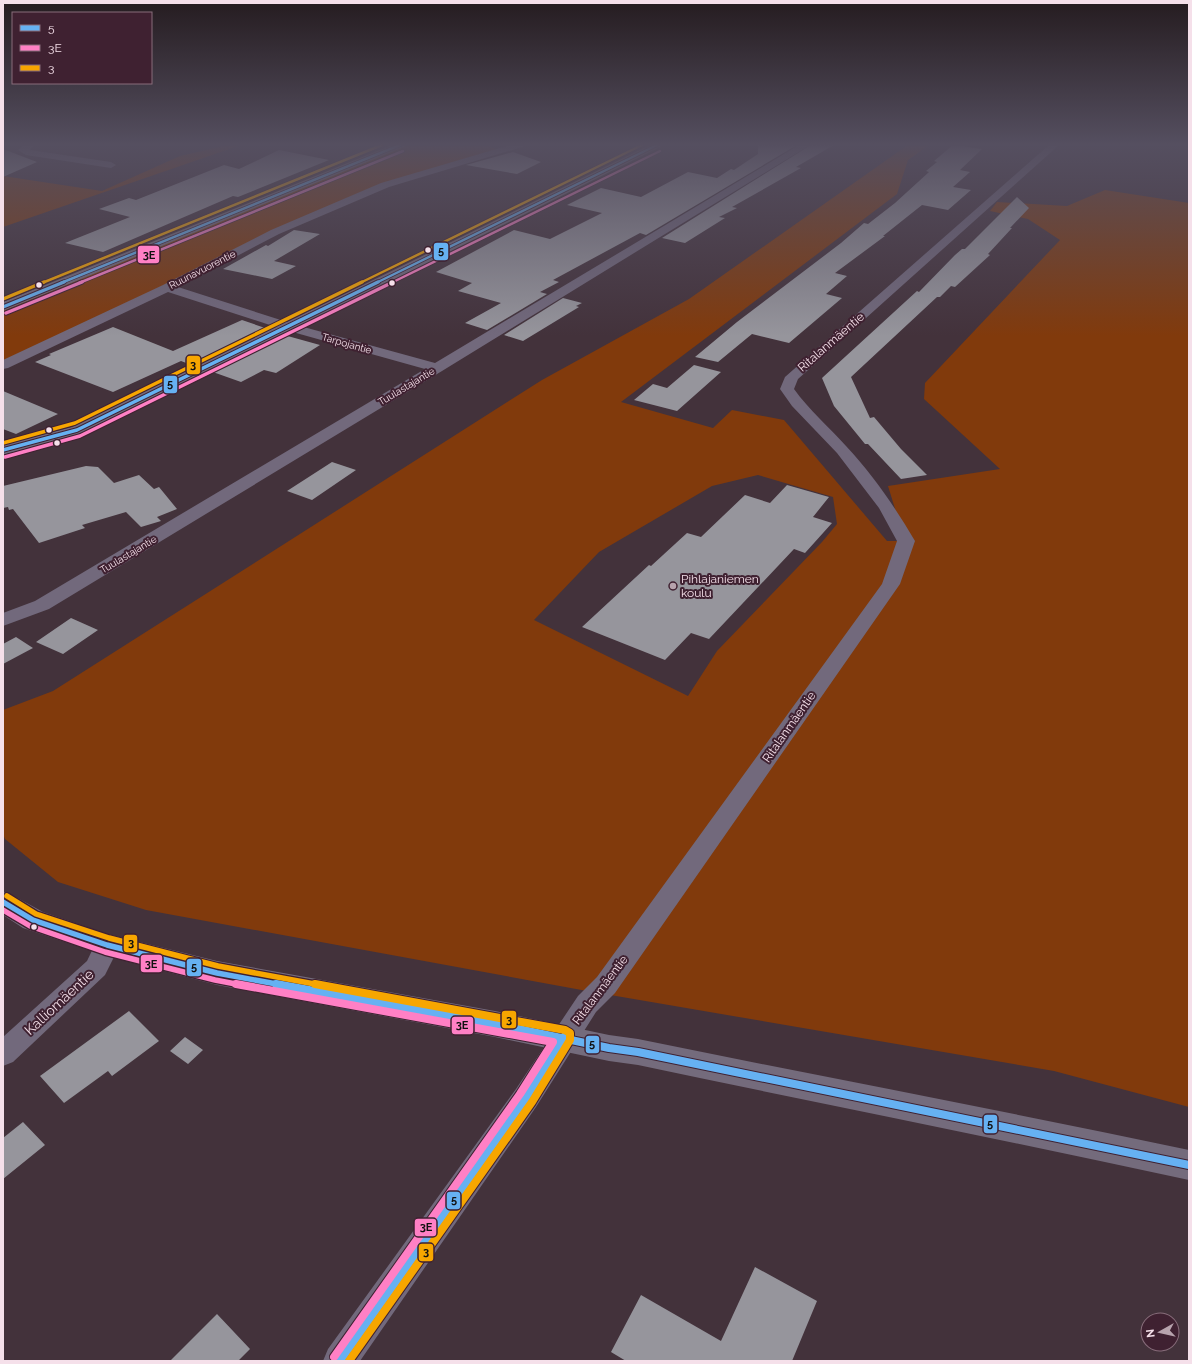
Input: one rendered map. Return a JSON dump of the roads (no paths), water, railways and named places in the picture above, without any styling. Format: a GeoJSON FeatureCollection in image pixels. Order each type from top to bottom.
{"type":"FeatureCollection","features":[{"type":"Feature","properties":{"kind":"street"},"geometry":{"type":"LineString","coordinates":[[3,307],[244,209]]}},
{"type":"Feature","properties":{"kind":"street","name":"Ruunavuorentie"},"geometry":{"type":"LineString","coordinates":[[3,365],[167,288],[275,232],[330,209]]}},
{"type":"Feature","properties":{"kind":"street"},"geometry":{"type":"LineString","coordinates":[[3,450],[78,430],[528,209]]}},
{"type":"Feature","properties":{"kind":"street","name":"Tuulastajantie"},"geometry":{"type":"LineString","coordinates":[[3,620],[42,605],[700,209]]}},
{"type":"Feature","properties":{"kind":"street","name":"Ritalanmäentie"},"geometry":{"type":"LineString","coordinates":[[340,1361],[526,1098],[564,1037],[587,1004],[606,985],[891,584],[906,541],[887,507],[842,450],[797,403],[787,389],[792,377],[982,209]]}},
{"type":"Feature","properties":{"kind":"street","name":"Tarpojantie"},"geometry":{"type":"LineString","coordinates":[[167,288],[289,327],[437,368]]}},
{"type":"Feature","properties":{"kind":"street"},"geometry":{"type":"LineString","coordinates":[[3,902],[33,920],[107,945],[216,973],[564,1037],[838,1094],[1059,1137],[1189,1165]]}},
{"type":"Feature","properties":{"kind":"street","name":"Kalliomäentie"},"geometry":{"type":"LineString","coordinates":[[3,1054],[96,968],[107,945]]}},
{"type":"Feature","properties":{"kind":"place","name":"Pihlajaniemen koulu"},"geometry":{"type":"Point","coordinates":[673,586]}}]}
